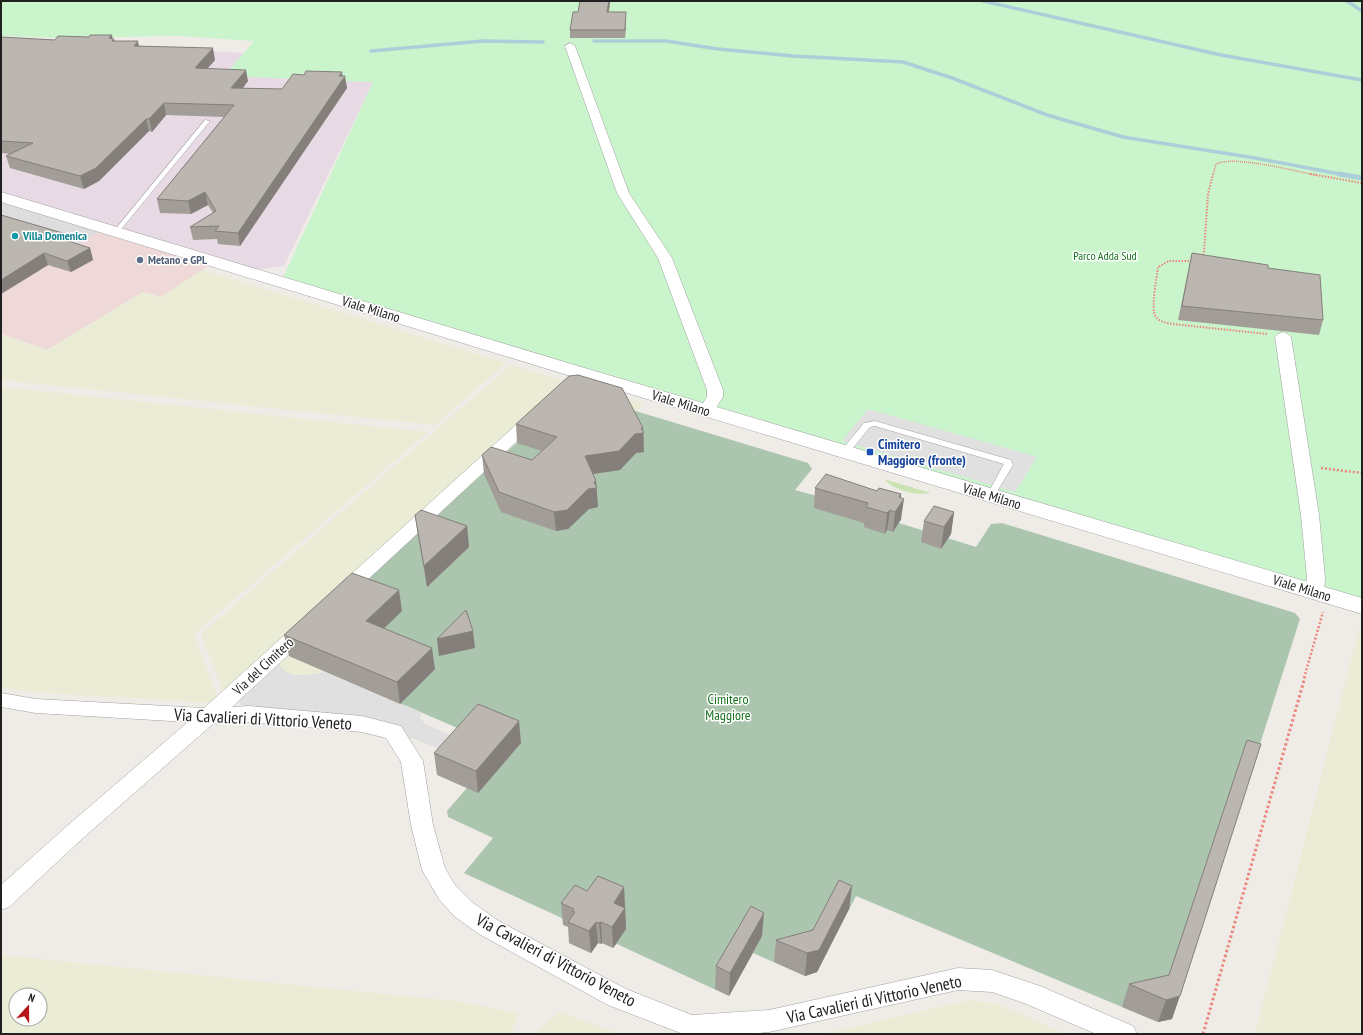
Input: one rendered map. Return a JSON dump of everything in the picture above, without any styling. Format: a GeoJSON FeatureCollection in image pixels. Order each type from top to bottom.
{"type":"FeatureCollection","features":[{"type":"Feature","properties":{"kind":"street"},"geometry":{"type":"LineString","coordinates":[[570,46],[623,193],[665,258],[693,330],[715,390],[715,397],[706,410]]}},
{"type":"Feature","properties":{"kind":"street","name":"Viale Milano"},"geometry":{"type":"LineString","coordinates":[[1,197],[116,232],[575,378],[706,410],[1362,606]]}},
{"type":"Feature","properties":{"kind":"street"},"geometry":{"type":"LineString","coordinates":[[1283,337],[1310,515],[1316,578],[1321,594]]}},
{"type":"Feature","properties":{"kind":"street"},"geometry":{"type":"LineString","coordinates":[[331,603],[546,405]]}},
{"type":"Feature","properties":{"kind":"street","name":"Via del Cimitero"},"geometry":{"type":"LineString","coordinates":[[1,900],[75,832],[209,716],[314,619]]}},
{"type":"Feature","properties":{"kind":"street","name":"Via Cavalieri di Vittorio Veneto"},"geometry":{"type":"LineString","coordinates":[[1,700],[36,706],[209,716],[250,714],[362,724],[393,732],[412,761],[422,825],[434,870],[447,892],[463,909],[488,927],[617,997],[692,1026],[770,1021],[958,979],[992,981],[1031,994],[1124,1034]]}},
{"type":"Feature","properties":{"kind":"lane"},"geometry":{"type":"LineString","coordinates":[[116,232],[207,121]]}},
{"type":"Feature","properties":{"kind":"lane"},"geometry":{"type":"LineString","coordinates":[[846,452],[867,425],[875,423],[1008,462],[1009,465],[991,495]]}},
{"type":"Feature","properties":{"kind":"path"},"geometry":{"type":"LineString","coordinates":[[1199,259],[1202,258],[1204,251],[1208,194],[1216,164],[1220,162],[1239,162],[1362,183]]}},
{"type":"Feature","properties":{"kind":"path"},"geometry":{"type":"LineString","coordinates":[[1195,261],[1169,261],[1161,263],[1158,267],[1152,309],[1155,316],[1163,322],[1173,324],[1283,337]]}},
{"type":"Feature","properties":{"kind":"path"},"geometry":{"type":"LineString","coordinates":[[1303,466],[1362,473]]}},
{"type":"Feature","properties":{"kind":"path"},"geometry":{"type":"LineString","coordinates":[[1203,1034],[1321,594]]}},
{"type":"Feature","properties":{"kind":"shaded area"},"geometry":{"type":"Polygon","coordinates":[[[1,39],[244,53],[224,76],[373,82],[284,266],[235,272],[1,195],[1,39]]]}},
{"type":"Feature","properties":{"kind":"shaded area"},"geometry":{"type":"Polygon","coordinates":[[[1,197],[105,228],[39,270],[11,264],[32,249],[63,232],[1,264],[1,197]]]}},
{"type":"Feature","properties":{"kind":"shaded area"},"geometry":{"type":"Polygon","coordinates":[[[105,228],[216,261],[161,297],[143,292],[47,350],[1,334],[1,294],[105,228]]]}},
{"type":"Feature","properties":{"kind":"shaded area"},"geometry":{"type":"Polygon","coordinates":[[[868,409],[1037,457],[1015,492],[842,441],[868,409]]]}},
{"type":"Feature","properties":{"kind":"shaded area"},"geometry":{"type":"Polygon","coordinates":[[[279,660],[280,665],[285,671],[293,675],[306,675],[325,672],[421,712],[420,717],[425,724],[466,742],[455,755],[412,738],[409,741],[354,716],[252,708],[241,705],[239,702],[242,691],[279,660]]]}},
{"type":"Feature","properties":{"kind":"green space","name":"Parco Adda Sud"},"geometry":{"type":"Polygon","coordinates":[[[1,1],[1362,1],[1362,599],[283,278],[373,82],[224,76],[254,41],[178,36],[59,38],[1,36],[1,1]]]}},
{"type":"Feature","properties":{"kind":"green space"},"geometry":{"type":"Polygon","coordinates":[[[202,270],[506,363],[435,425],[1,380],[1,334],[47,350],[143,292],[161,297],[202,270]]]}},
{"type":"Feature","properties":{"kind":"green space"},"geometry":{"type":"Polygon","coordinates":[[[511,365],[565,381],[223,691],[201,634],[511,365]]]}},
{"type":"Feature","properties":{"kind":"green space"},"geometry":{"type":"Polygon","coordinates":[[[1,387],[428,432],[194,634],[217,696],[210,703],[30,692],[1,687],[1,387]]]}},
{"type":"Feature","properties":{"kind":"green space"},"geometry":{"type":"Polygon","coordinates":[[[593,387],[642,403],[642,405],[637,411],[579,394],[289,656],[325,672],[306,675],[293,675],[285,671],[280,665],[279,660],[563,395],[593,387]]]}},
{"type":"Feature","properties":{"kind":"green space","name":"Cimitero Maggiore"},"geometry":{"type":"Polygon","coordinates":[[[579,394],[808,463],[812,469],[795,490],[902,519],[899,523],[976,547],[991,524],[1002,523],[1295,613],[1300,619],[1172,1019],[1158,1022],[856,896],[817,972],[805,976],[753,953],[729,996],[617,944],[613,948],[602,943],[598,943],[591,953],[569,943],[576,933],[566,920],[464,873],[493,838],[448,817],[447,811],[502,747],[289,656],[288,649],[570,395],[579,394]]]}},
{"type":"Feature","properties":{"kind":"green space"},"geometry":{"type":"Polygon","coordinates":[[[884,479],[931,493],[919,494],[906,492],[894,487],[884,479]]]}},
{"type":"Feature","properties":{"kind":"green space"},"geometry":{"type":"Polygon","coordinates":[[[1359,629],[1362,630],[1362,1034],[1255,1034],[1359,629]]]}},
{"type":"Feature","properties":{"kind":"green space"},"geometry":{"type":"Polygon","coordinates":[[[1,955],[455,1001],[519,1013],[511,1034],[1,1034],[1,955]]]}},
{"type":"Feature","properties":{"kind":"green space"},"geometry":{"type":"Polygon","coordinates":[[[970,1000],[998,1004],[1065,1034],[823,1034],[970,1000]]]}},
{"type":"Feature","properties":{"kind":"green space"},"geometry":{"type":"Polygon","coordinates":[[[560,1012],[620,1034],[537,1034],[539,1029],[560,1012]]]}},
{"type":"Feature","properties":{"kind":"building"},"geometry":{"type":"Polygon","coordinates":[[[580,1],[609,1],[607,12],[626,12],[625,30],[570,30],[573,12],[578,12],[580,1]]]}},
{"type":"Feature","properties":{"kind":"building"},"geometry":{"type":"Polygon","coordinates":[[[90,35],[112,35],[109,38],[114,39],[112,41],[138,41],[134,46],[213,48],[195,68],[246,70],[231,88],[282,89],[293,74],[304,75],[306,71],[342,72],[339,76],[345,76],[238,233],[215,231],[219,226],[190,227],[216,211],[205,192],[188,201],[157,199],[234,105],[164,103],[149,119],[146,119],[96,168],[80,176],[6,156],[33,143],[1,141],[1,37],[55,40],[58,36],[89,37],[90,35]]]}},
{"type":"Feature","properties":{"kind":"building"},"geometry":{"type":"Polygon","coordinates":[[[1,215],[66,234],[59,238],[90,248],[67,261],[44,253],[1,280],[1,215]]]}},
{"type":"Feature","properties":{"kind":"building"},"geometry":{"type":"Polygon","coordinates":[[[1192,253],[1268,265],[1268,268],[1320,275],[1323,320],[1182,306],[1192,253]]]}},
{"type":"Feature","properties":{"kind":"building"},"geometry":{"type":"Polygon","coordinates":[[[578,375],[622,388],[643,428],[641,428],[644,433],[635,434],[619,451],[585,456],[596,481],[594,482],[597,488],[588,489],[567,510],[554,512],[499,492],[482,455],[491,447],[532,460],[557,437],[516,424],[569,376],[578,375]]]}},
{"type":"Feature","properties":{"kind":"building"},"geometry":{"type":"Polygon","coordinates":[[[826,474],[877,491],[879,488],[901,494],[899,497],[904,499],[895,512],[890,510],[887,513],[866,507],[868,503],[815,488],[826,474]]]}},
{"type":"Feature","properties":{"kind":"building"},"geometry":{"type":"Polygon","coordinates":[[[934,506],[954,512],[944,527],[924,521],[934,506]]]}},
{"type":"Feature","properties":{"kind":"building"},"geometry":{"type":"Polygon","coordinates":[[[421,510],[467,526],[424,566],[415,515],[421,510]]]}},
{"type":"Feature","properties":{"kind":"building"},"geometry":{"type":"Polygon","coordinates":[[[352,573],[399,590],[366,621],[432,648],[397,682],[284,635],[352,573]]]}},
{"type":"Feature","properties":{"kind":"building"},"geometry":{"type":"Polygon","coordinates":[[[466,610],[473,631],[437,639],[466,610]]]}},
{"type":"Feature","properties":{"kind":"building"},"geometry":{"type":"Polygon","coordinates":[[[478,704],[519,721],[476,771],[434,753],[478,704]]]}},
{"type":"Feature","properties":{"kind":"building"},"geometry":{"type":"Polygon","coordinates":[[[1247,740],[1261,744],[1180,996],[1166,1000],[1129,984],[1169,975],[1247,740]]]}},
{"type":"Feature","properties":{"kind":"building"},"geometry":{"type":"Polygon","coordinates":[[[598,876],[624,887],[614,903],[625,908],[612,927],[601,922],[596,922],[589,931],[568,922],[575,912],[572,911],[574,909],[561,903],[575,885],[587,891],[598,876]]]}},
{"type":"Feature","properties":{"kind":"building"},"geometry":{"type":"Polygon","coordinates":[[[839,880],[852,886],[819,950],[807,953],[776,940],[813,930],[839,880]]]}},
{"type":"Feature","properties":{"kind":"building"},"geometry":{"type":"Polygon","coordinates":[[[751,906],[764,913],[730,973],[716,966],[751,906]]]}},
{"type":"Feature","properties":{"kind":"waterway"},"geometry":{"type":"LineString","coordinates":[[983,1],[1221,55],[1362,80]]}},
{"type":"Feature","properties":{"kind":"waterway"},"geometry":{"type":"LineString","coordinates":[[1347,1],[1362,11]]}},
{"type":"Feature","properties":{"kind":"waterway"},"geometry":{"type":"LineString","coordinates":[[371,51],[483,41],[543,42]]}},
{"type":"Feature","properties":{"kind":"waterway"},"geometry":{"type":"LineString","coordinates":[[594,41],[666,41],[718,49],[793,56],[903,62],[952,78],[1047,115],[1123,137],[1255,158],[1345,175]]}},
{"type":"Feature","properties":{"kind":"waterway"},"geometry":{"type":"LineString","coordinates":[[1339,174],[1362,178]]}},
{"type":"Feature","properties":{"kind":"place","name":"Villa Domenica"},"geometry":{"type":"Point","coordinates":[15,236]}},
{"type":"Feature","properties":{"kind":"place","name":"Metano e GPL"},"geometry":{"type":"Point","coordinates":[140,260]}},
{"type":"Feature","properties":{"kind":"place","name":"Cimitero Maggiore (fronte)"},"geometry":{"type":"Point","coordinates":[870,452]}}]}
